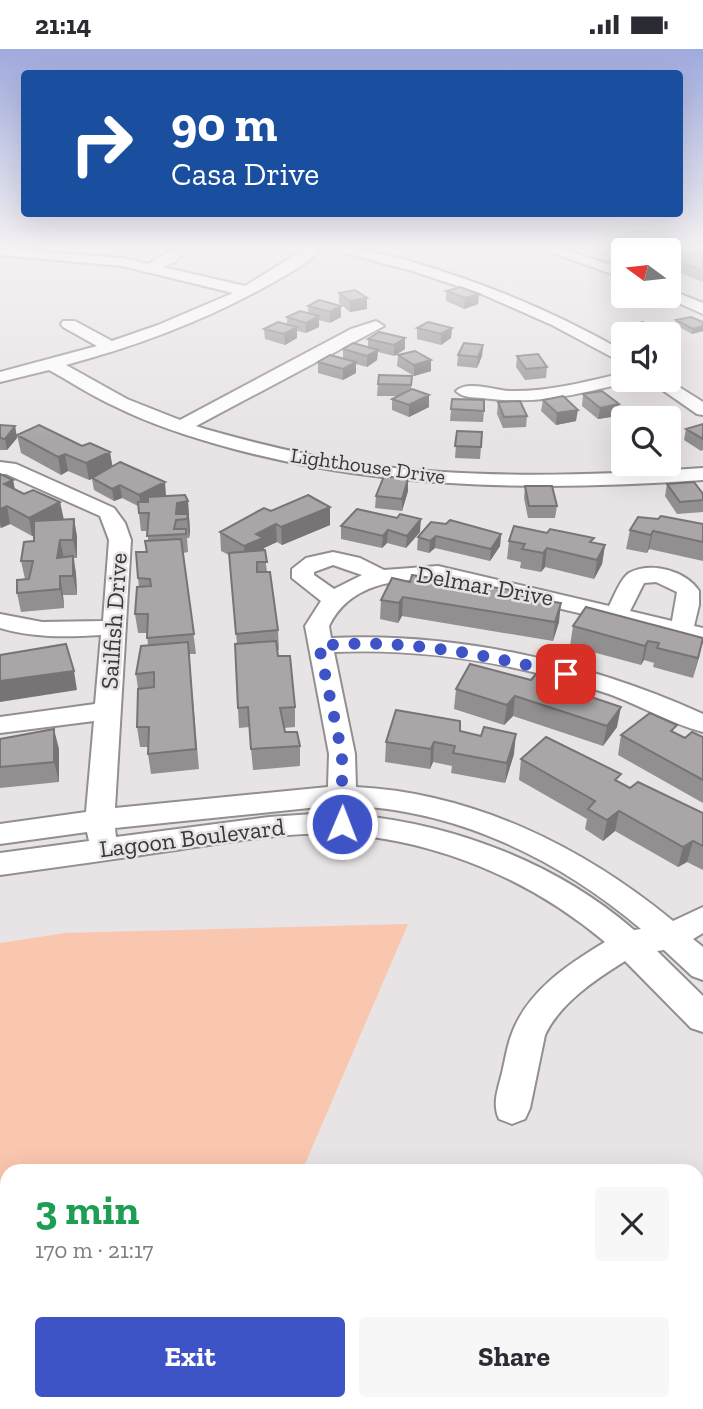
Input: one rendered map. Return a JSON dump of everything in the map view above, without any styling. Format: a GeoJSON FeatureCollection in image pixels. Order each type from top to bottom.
{"type":"FeatureCollection","features":[{"type":"Feature","properties":{"kind":"street"},"geometry":{"type":"LineString","coordinates":[[0,377],[109,346],[198,312]]}},
{"type":"Feature","properties":{"kind":"street"},"geometry":{"type":"LineString","coordinates":[[535,312],[575,330],[611,351]]}},
{"type":"Feature","properties":{"kind":"street"},"geometry":{"type":"LineString","coordinates":[[69,324],[109,346]]}},
{"type":"Feature","properties":{"kind":"street"},"geometry":{"type":"LineString","coordinates":[[180,427],[357,332],[376,326]]}},
{"type":"Feature","properties":{"kind":"street","name":"Lighthouse Drive"},"geometry":{"type":"LineString","coordinates":[[51,364],[109,399],[180,427],[319,461],[459,479],[603,481],[703,474]]}},
{"type":"Feature","properties":{"kind":"street"},"geometry":{"type":"LineString","coordinates":[[465,391],[510,396],[558,394],[611,381]]}},
{"type":"Feature","properties":{"kind":"street"},"geometry":{"type":"LineString","coordinates":[[675,392],[703,410]]}},
{"type":"Feature","properties":{"kind":"street","name":"Sailfish Drive"},"geometry":{"type":"LineString","coordinates":[[0,467],[9,468],[107,512],[115,523],[120,540],[100,820],[103,850]]}},
{"type":"Feature","properties":{"kind":"street"},"geometry":{"type":"LineString","coordinates":[[342,810],[342,754],[317,626],[324,610],[334,599],[303,578],[303,569],[323,558],[336,557],[352,561],[381,577]]}},
{"type":"Feature","properties":{"kind":"street","name":"Delmar Drive"},"geometry":{"type":"LineString","coordinates":[[334,599],[381,577],[409,571],[438,573],[692,632]]}},
{"type":"Feature","properties":{"kind":"street"},"geometry":{"type":"LineString","coordinates":[[617,613],[635,579],[647,575],[668,578],[688,591],[692,632]]}},
{"type":"Feature","properties":{"kind":"street"},"geometry":{"type":"LineString","coordinates":[[0,621],[13,626],[47,629],[114,628]]}},
{"type":"Feature","properties":{"kind":"street"},"geometry":{"type":"LineString","coordinates":[[319,646],[391,645],[495,658],[606,685],[703,724]]}},
{"type":"Feature","properties":{"kind":"street"},"geometry":{"type":"LineString","coordinates":[[0,725],[108,711]]}},
{"type":"Feature","properties":{"kind":"street","name":"Lagoon Boulevard"},"geometry":{"type":"LineString","coordinates":[[0,864],[270,827],[400,800],[472,818],[549,849],[607,884],[671,936],[703,967]]}},
{"type":"Feature","properties":{"kind":"street","name":"Lagoon Boulevard"},"geometry":{"type":"LineString","coordinates":[[0,834],[264,801],[342,810],[482,855],[548,887],[587,910],[627,944],[703,1018]]}},
{"type":"Feature","properties":{"kind":"street"},"geometry":{"type":"LineString","coordinates":[[512,1108],[528,1035],[537,1016],[556,995],[590,967],[627,944],[671,936],[703,919]]}},
{"type":"Feature","properties":{"kind":"shaded area"},"geometry":{"type":"Polygon","coordinates":[[[408,924],[305,1164],[0,1164],[0,943],[65,933],[408,924]]]}},
{"type":"Feature","properties":{"kind":"building"},"geometry":{"type":"Polygon","coordinates":[[[297,312],[319,316],[306,323],[287,317],[297,312]]]}},
{"type":"Feature","properties":{"kind":"building"},"geometry":{"type":"Polygon","coordinates":[[[691,317],[703,322],[703,326],[693,329],[676,320],[691,317]]]}},
{"type":"Feature","properties":{"kind":"building"},"geometry":{"type":"Polygon","coordinates":[[[278,322],[297,327],[284,334],[264,329],[278,322]]]}},
{"type":"Feature","properties":{"kind":"building"},"geometry":{"type":"Polygon","coordinates":[[[428,322],[452,328],[441,334],[417,328],[428,322]]]}},
{"type":"Feature","properties":{"kind":"building"},"geometry":{"type":"Polygon","coordinates":[[[379,332],[405,338],[394,345],[368,339],[379,332]]]}},
{"type":"Feature","properties":{"kind":"building"},"geometry":{"type":"Polygon","coordinates":[[[353,343],[378,350],[367,356],[343,349],[353,343]]]}},
{"type":"Feature","properties":{"kind":"building"},"geometry":{"type":"Polygon","coordinates":[[[464,343],[483,345],[478,357],[458,355],[464,343]]]}},
{"type":"Feature","properties":{"kind":"building"},"geometry":{"type":"Polygon","coordinates":[[[415,351],[431,360],[414,365],[398,355],[415,351]]]}},
{"type":"Feature","properties":{"kind":"building"},"geometry":{"type":"Polygon","coordinates":[[[538,354],[547,367],[526,369],[517,356],[538,354]]]}},
{"type":"Feature","properties":{"kind":"building"},"geometry":{"type":"Polygon","coordinates":[[[330,355],[356,362],[343,369],[318,362],[330,355]]]}},
{"type":"Feature","properties":{"kind":"building"},"geometry":{"type":"Polygon","coordinates":[[[379,375],[412,376],[411,385],[378,384],[379,375]]]}},
{"type":"Feature","properties":{"kind":"building"},"geometry":{"type":"Polygon","coordinates":[[[412,389],[429,395],[409,405],[392,399],[412,389]]]}},
{"type":"Feature","properties":{"kind":"building"},"geometry":{"type":"Polygon","coordinates":[[[602,391],[619,404],[600,408],[583,394],[602,391]]]}},
{"type":"Feature","properties":{"kind":"building"},"geometry":{"type":"Polygon","coordinates":[[[563,396],[578,410],[557,413],[543,400],[563,396]]]}},
{"type":"Feature","properties":{"kind":"building"},"geometry":{"type":"Polygon","coordinates":[[[452,399],[484,400],[484,411],[451,409],[452,399]]]}},
{"type":"Feature","properties":{"kind":"building"},"geometry":{"type":"Polygon","coordinates":[[[520,401],[527,416],[504,417],[498,402],[520,401]]]}},
{"type":"Feature","properties":{"kind":"building"},"geometry":{"type":"Polygon","coordinates":[[[703,424],[703,439],[686,429],[703,424]]]}},
{"type":"Feature","properties":{"kind":"building"},"geometry":{"type":"Polygon","coordinates":[[[0,425],[15,426],[5,439],[0,438],[0,425]]]}},
{"type":"Feature","properties":{"kind":"building"},"geometry":{"type":"Polygon","coordinates":[[[39,425],[82,446],[90,443],[110,452],[86,463],[65,454],[58,457],[17,435],[39,425]]]}},
{"type":"Feature","properties":{"kind":"building"},"geometry":{"type":"Polygon","coordinates":[[[457,431],[482,432],[481,447],[455,446],[457,431]]]}},
{"type":"Feature","properties":{"kind":"building"},"geometry":{"type":"Polygon","coordinates":[[[120,462],[165,482],[139,495],[120,485],[112,489],[92,478],[120,462]]]}},
{"type":"Feature","properties":{"kind":"building"},"geometry":{"type":"Polygon","coordinates":[[[0,474],[13,480],[4,484],[24,494],[33,490],[60,502],[29,518],[7,506],[0,509],[0,474]]]}},
{"type":"Feature","properties":{"kind":"building"},"geometry":{"type":"Polygon","coordinates":[[[384,476],[408,479],[402,499],[376,496],[384,476]]]}},
{"type":"Feature","properties":{"kind":"building"},"geometry":{"type":"Polygon","coordinates":[[[694,482],[703,494],[703,500],[680,502],[667,484],[694,482]]]}},
{"type":"Feature","properties":{"kind":"building"},"geometry":{"type":"Polygon","coordinates":[[[525,486],[552,486],[557,506],[529,506],[525,486]]]}},
{"type":"Feature","properties":{"kind":"building"},"geometry":{"type":"Polygon","coordinates":[[[185,495],[188,501],[177,503],[176,514],[188,514],[187,519],[176,520],[174,529],[186,529],[186,534],[147,536],[149,513],[139,513],[138,502],[148,502],[148,497],[185,495]]]}},
{"type":"Feature","properties":{"kind":"building"},"geometry":{"type":"Polygon","coordinates":[[[308,495],[330,507],[281,527],[276,524],[256,534],[263,538],[244,546],[220,532],[264,508],[271,511],[308,495]]]}},
{"type":"Feature","properties":{"kind":"building"},"geometry":{"type":"Polygon","coordinates":[[[357,509],[397,518],[400,514],[421,519],[407,536],[388,530],[383,536],[341,526],[357,509]]]}},
{"type":"Feature","properties":{"kind":"building"},"geometry":{"type":"Polygon","coordinates":[[[661,516],[703,524],[703,542],[653,531],[651,535],[630,530],[638,517],[658,519],[661,516]]]}},
{"type":"Feature","properties":{"kind":"building"},"geometry":{"type":"Polygon","coordinates":[[[74,519],[73,540],[60,540],[57,558],[73,556],[73,576],[60,576],[60,589],[17,593],[17,580],[29,579],[33,561],[21,561],[24,542],[34,541],[34,521],[74,519]]]}},
{"type":"Feature","properties":{"kind":"building"},"geometry":{"type":"Polygon","coordinates":[[[450,520],[501,534],[491,549],[436,536],[430,541],[418,537],[431,522],[446,524],[450,520]]]}},
{"type":"Feature","properties":{"kind":"building"},"geometry":{"type":"Polygon","coordinates":[[[514,526],[547,533],[550,529],[594,538],[590,542],[605,545],[597,560],[547,548],[543,553],[522,549],[525,544],[509,541],[514,526]]]}},
{"type":"Feature","properties":{"kind":"building"},"geometry":{"type":"Polygon","coordinates":[[[181,539],[194,634],[147,638],[148,614],[135,614],[137,587],[151,586],[150,579],[138,578],[136,552],[147,552],[145,541],[181,539]]]}},
{"type":"Feature","properties":{"kind":"building"},"geometry":{"type":"Polygon","coordinates":[[[265,550],[267,562],[257,562],[257,572],[270,572],[278,630],[236,634],[229,553],[265,550]]]}},
{"type":"Feature","properties":{"kind":"building"},"geometry":{"type":"Polygon","coordinates":[[[412,575],[519,591],[519,596],[561,603],[555,622],[403,597],[399,603],[381,600],[392,578],[410,582],[412,575]]]}},
{"type":"Feature","properties":{"kind":"building"},"geometry":{"type":"Polygon","coordinates":[[[586,607],[703,638],[698,658],[657,648],[659,643],[648,641],[645,646],[573,626],[586,607]]]}},
{"type":"Feature","properties":{"kind":"building"},"geometry":{"type":"Polygon","coordinates":[[[276,641],[278,656],[290,656],[295,707],[280,708],[285,732],[297,732],[300,746],[251,749],[248,707],[238,708],[235,644],[276,641]]]}},
{"type":"Feature","properties":{"kind":"building"},"geometry":{"type":"Polygon","coordinates":[[[188,642],[196,749],[148,754],[149,727],[137,727],[138,689],[154,687],[154,672],[136,674],[141,646],[188,642]]]}},
{"type":"Feature","properties":{"kind":"building"},"geometry":{"type":"Polygon","coordinates":[[[66,644],[74,671],[0,681],[0,655],[66,644]]]}},
{"type":"Feature","properties":{"kind":"building"},"geometry":{"type":"Polygon","coordinates":[[[470,664],[531,680],[536,674],[579,685],[576,692],[621,707],[607,726],[515,696],[507,705],[456,689],[470,664]]]}},
{"type":"Feature","properties":{"kind":"building"},"geometry":{"type":"Polygon","coordinates":[[[396,710],[460,721],[460,731],[481,736],[484,727],[516,734],[507,763],[453,753],[455,746],[434,742],[431,749],[386,742],[396,710]]]}},
{"type":"Feature","properties":{"kind":"building"},"geometry":{"type":"Polygon","coordinates":[[[650,713],[677,725],[671,731],[685,738],[692,732],[703,737],[703,780],[621,735],[650,713]]]}},
{"type":"Feature","properties":{"kind":"building"},"geometry":{"type":"Polygon","coordinates":[[[54,729],[54,762],[0,767],[0,739],[54,729]]]}},
{"type":"Feature","properties":{"kind":"building"},"geometry":{"type":"Polygon","coordinates":[[[546,737],[621,774],[615,780],[630,788],[638,782],[703,813],[703,846],[693,841],[683,847],[619,811],[607,820],[588,809],[595,801],[521,759],[546,737]]]}},
{"type":"Feature","properties":{"kind":"route"},"geometry":{"type":"LineString","coordinates":[[342,824],[342,754],[319,646],[391,645],[447,651],[495,658],[566,674]]}}]}
